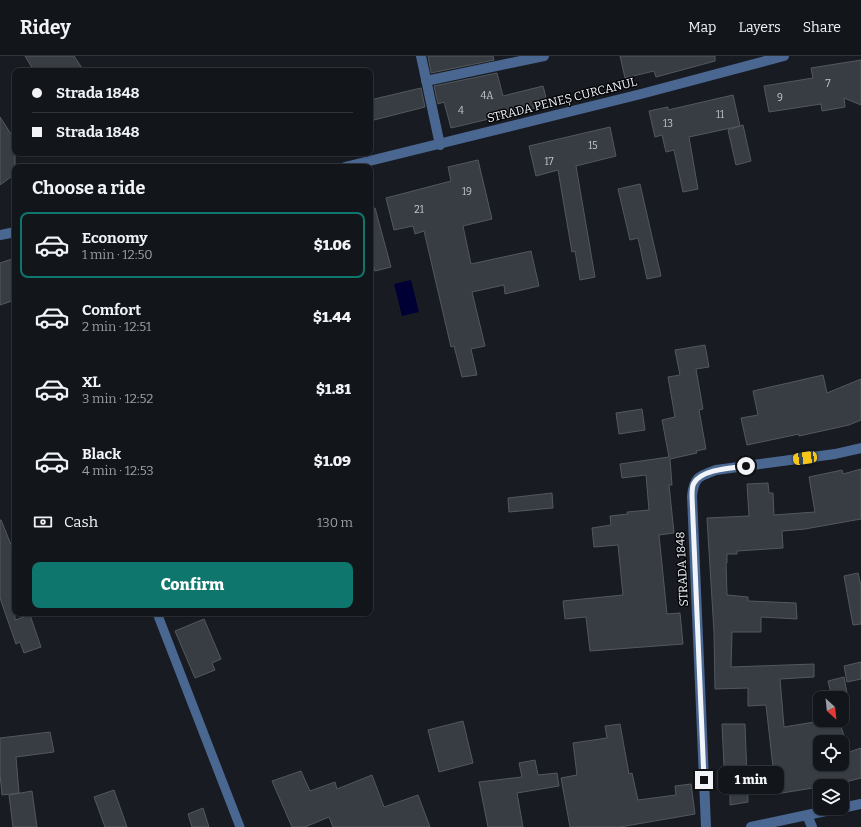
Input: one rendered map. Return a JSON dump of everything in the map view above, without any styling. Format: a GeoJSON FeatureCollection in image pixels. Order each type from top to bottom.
{"type":"FeatureCollection","features":[{"type":"Feature","properties":{"kind":"street"},"geometry":{"type":"LineString","coordinates":[[421,56],[440,145]]}},
{"type":"Feature","properties":{"kind":"street"},"geometry":{"type":"LineString","coordinates":[[426,81],[544,56]]}},
{"type":"Feature","properties":{"kind":"street","name":"STRADA PENEȘ CURCANUL"},"geometry":{"type":"LineString","coordinates":[[359,164],[641,94],[784,56]]}},
{"type":"Feature","properties":{"kind":"street"},"geometry":{"type":"LineString","coordinates":[[0,235],[12,233]]}},
{"type":"Feature","properties":{"kind":"street","name":"STRADA 1848"},"geometry":{"type":"LineString","coordinates":[[706,827],[692,496],[693,484],[702,475],[716,470],[835,454],[861,448]]}},
{"type":"Feature","properties":{"kind":"street"},"geometry":{"type":"LineString","coordinates":[[849,806],[861,804]]}},
{"type":"Feature","properties":{"kind":"street"},"geometry":{"type":"LineString","coordinates":[[751,827],[813,814]]}},
{"type":"Feature","properties":{"kind":"street"},"geometry":{"type":"LineString","coordinates":[[807,815],[812,827]]}},
{"type":"Feature","properties":{"kind":"lane"},"geometry":{"type":"LineString","coordinates":[[158,616],[240,827]]}},
{"type":"Feature","properties":{"kind":"shaded area"},"geometry":{"type":"Polygon","coordinates":[[[411,280],[419,312],[402,316],[394,284],[411,280]]]}},
{"type":"Feature","properties":{"kind":"building"},"geometry":{"type":"Polygon","coordinates":[[[25,56],[74,56],[82,68],[32,68],[25,56]]]}},
{"type":"Feature","properties":{"kind":"building"},"geometry":{"type":"Polygon","coordinates":[[[428,56],[493,56],[494,60],[431,73],[428,56]]]}},
{"type":"Feature","properties":{"kind":"building"},"geometry":{"type":"Polygon","coordinates":[[[620,56],[715,56],[715,61],[656,77],[654,71],[625,78],[620,56]]]}},
{"type":"Feature","properties":{"kind":"building"},"geometry":{"type":"Polygon","coordinates":[[[861,60],[861,105],[844,98],[845,107],[822,111],[821,104],[769,112],[764,86],[813,78],[811,68],[861,60]]]}},
{"type":"Feature","properties":{"kind":"building"},"geometry":{"type":"Polygon","coordinates":[[[497,73],[503,96],[543,86],[548,105],[451,128],[444,102],[438,104],[434,86],[497,73]]]}},
{"type":"Feature","properties":{"kind":"building"},"geometry":{"type":"Polygon","coordinates":[[[421,88],[425,107],[373,120],[373,99],[421,88]]]}},
{"type":"Feature","properties":{"kind":"building"},"geometry":{"type":"Polygon","coordinates":[[[733,95],[740,126],[689,137],[698,189],[683,192],[674,150],[666,152],[662,135],[655,137],[649,111],[668,107],[668,110],[733,95]]]}},
{"type":"Feature","properties":{"kind":"building"},"geometry":{"type":"Polygon","coordinates":[[[0,117],[12,135],[12,156],[15,156],[15,164],[12,164],[12,176],[0,185],[0,117]]]}},
{"type":"Feature","properties":{"kind":"building"},"geometry":{"type":"Polygon","coordinates":[[[743,125],[751,161],[736,165],[728,130],[743,125]]]}},
{"type":"Feature","properties":{"kind":"building"},"geometry":{"type":"Polygon","coordinates":[[[610,127],[616,156],[576,166],[595,277],[580,280],[575,251],[572,252],[558,170],[536,176],[529,146],[610,127]]]}},
{"type":"Feature","properties":{"kind":"building"},"geometry":{"type":"Polygon","coordinates":[[[478,160],[492,219],[463,226],[471,264],[531,251],[539,286],[505,294],[504,285],[472,292],[485,346],[471,349],[477,375],[462,377],[454,346],[451,347],[424,231],[415,234],[413,226],[394,230],[386,198],[451,181],[448,167],[478,160]]]}},
{"type":"Feature","properties":{"kind":"building"},"geometry":{"type":"Polygon","coordinates":[[[640,184],[661,276],[647,279],[638,238],[630,240],[618,189],[640,184]]]}},
{"type":"Feature","properties":{"kind":"building"},"geometry":{"type":"Polygon","coordinates":[[[373,208],[375,208],[391,267],[375,271],[373,263],[373,208]]]}},
{"type":"Feature","properties":{"kind":"building"},"geometry":{"type":"Polygon","coordinates":[[[12,259],[12,301],[0,305],[0,263],[12,259]]]}},
{"type":"Feature","properties":{"kind":"building"},"geometry":{"type":"Polygon","coordinates":[[[705,345],[709,367],[696,369],[703,409],[699,410],[706,449],[696,451],[697,453],[670,459],[672,485],[669,485],[674,533],[659,535],[667,614],[680,613],[683,644],[590,651],[586,617],[565,619],[563,601],[623,595],[618,545],[594,547],[592,528],[611,525],[610,516],[628,514],[627,512],[649,510],[646,475],[622,478],[620,464],[669,457],[662,420],[675,417],[668,377],[680,375],[675,350],[705,345]]]}},
{"type":"Feature","properties":{"kind":"building"},"geometry":{"type":"Polygon","coordinates":[[[823,375],[827,393],[861,379],[861,420],[849,425],[799,436],[799,434],[747,445],[741,418],[758,415],[753,391],[823,375]]]}},
{"type":"Feature","properties":{"kind":"building"},"geometry":{"type":"Polygon","coordinates":[[[642,409],[645,430],[619,434],[616,413],[642,409]]]}},
{"type":"Feature","properties":{"kind":"building"},"geometry":{"type":"Polygon","coordinates":[[[861,469],[861,519],[805,529],[782,531],[783,548],[737,551],[737,554],[727,554],[727,595],[748,597],[748,601],[796,603],[797,619],[761,617],[761,632],[732,632],[731,667],[814,664],[814,677],[780,679],[784,727],[813,722],[813,727],[841,727],[844,735],[813,735],[813,771],[849,771],[849,752],[861,748],[861,778],[849,781],[849,779],[813,779],[813,788],[776,794],[766,705],[748,706],[748,688],[715,689],[714,632],[707,518],[749,516],[747,484],[768,483],[769,493],[773,493],[774,515],[815,512],[809,477],[842,470],[843,474],[861,469]]]}},
{"type":"Feature","properties":{"kind":"building"},"geometry":{"type":"Polygon","coordinates":[[[552,493],[553,508],[509,512],[508,498],[552,493]]]}},
{"type":"Feature","properties":{"kind":"building"},"geometry":{"type":"Polygon","coordinates":[[[1,520],[12,547],[12,616],[15,616],[15,620],[30,616],[41,647],[24,653],[20,642],[16,644],[0,598],[1,520]]]}},
{"type":"Feature","properties":{"kind":"building"},"geometry":{"type":"Polygon","coordinates":[[[858,573],[861,586],[861,624],[853,625],[844,576],[858,573]]]}},
{"type":"Feature","properties":{"kind":"building"},"geometry":{"type":"Polygon","coordinates":[[[204,619],[221,659],[212,663],[215,670],[195,678],[175,631],[204,619]]]}},
{"type":"Feature","properties":{"kind":"building"},"geometry":{"type":"Polygon","coordinates":[[[861,662],[861,679],[847,682],[844,666],[861,662]]]}},
{"type":"Feature","properties":{"kind":"building"},"geometry":{"type":"Polygon","coordinates":[[[844,677],[847,691],[830,691],[828,681],[844,677]]]}},
{"type":"Feature","properties":{"kind":"building"},"geometry":{"type":"Polygon","coordinates":[[[463,721],[473,763],[439,772],[428,730],[463,721]]]}},
{"type":"Feature","properties":{"kind":"building"},"geometry":{"type":"Polygon","coordinates":[[[620,724],[629,774],[632,773],[638,800],[676,795],[675,786],[691,784],[695,814],[620,827],[570,827],[561,778],[577,775],[573,743],[607,738],[605,726],[620,724]]]}},
{"type":"Feature","properties":{"kind":"building"},"geometry":{"type":"Polygon","coordinates":[[[722,724],[745,724],[748,802],[730,805],[730,766],[724,766],[722,724]]]}},
{"type":"Feature","properties":{"kind":"building"},"geometry":{"type":"Polygon","coordinates":[[[50,732],[54,752],[16,757],[19,793],[2,795],[0,774],[0,738],[50,732]]]}},
{"type":"Feature","properties":{"kind":"building"},"geometry":{"type":"Polygon","coordinates":[[[535,760],[538,775],[557,773],[559,786],[517,793],[523,827],[488,827],[479,782],[522,777],[519,763],[535,760]]]}},
{"type":"Feature","properties":{"kind":"building"},"geometry":{"type":"Polygon","coordinates":[[[301,771],[310,791],[335,782],[337,789],[372,775],[384,807],[418,795],[430,827],[333,827],[329,817],[305,827],[292,827],[272,781],[301,771]]]}},
{"type":"Feature","properties":{"kind":"building"},"geometry":{"type":"Polygon","coordinates":[[[114,790],[127,827],[105,827],[94,797],[114,790]]]}},
{"type":"Feature","properties":{"kind":"building"},"geometry":{"type":"Polygon","coordinates":[[[32,791],[37,827],[13,827],[9,795],[32,791]]]}},
{"type":"Feature","properties":{"kind":"building"},"geometry":{"type":"Polygon","coordinates":[[[203,808],[209,827],[192,827],[188,814],[203,808]]]}},
{"type":"Feature","properties":{"kind":"route"},"geometry":{"type":"LineString","coordinates":[[704,780],[692,496],[693,484],[702,475],[716,470],[746,466]]}}]}
